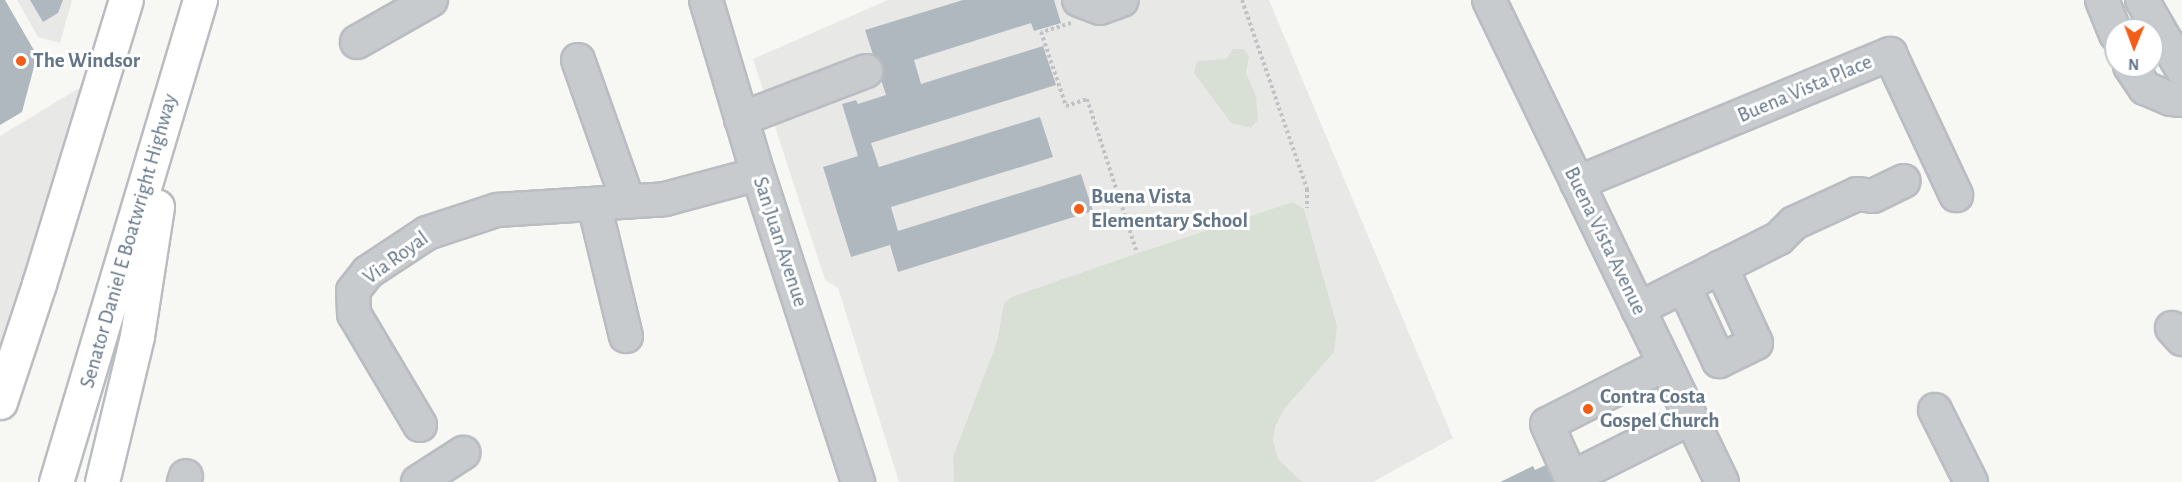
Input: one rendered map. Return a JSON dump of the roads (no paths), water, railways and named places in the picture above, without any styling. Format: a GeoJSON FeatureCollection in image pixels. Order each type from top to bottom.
{"type":"FeatureCollection","features":[{"type":"Feature","properties":{"kind":"highway"},"geometry":{"type":"LineString","coordinates":[[0,402],[39,284],[126,0]]}},
{"type":"Feature","properties":{"kind":"highway","name":"Senator Daniel E Boatwright Highway"},"geometry":{"type":"LineString","coordinates":[[56,482],[201,0]]}},
{"type":"Feature","properties":{"kind":"highway"},"geometry":{"type":"LineString","coordinates":[[102,482],[137,336],[178,75]]}},
{"type":"Feature","properties":{"kind":"highway"},"geometry":{"type":"LineString","coordinates":[[0,357],[39,284]]}},
{"type":"Feature","properties":{"kind":"street"},"geometry":{"type":"LineString","coordinates":[[357,42],[431,0]]}},
{"type":"Feature","properties":{"kind":"street","name":"San Juan Avenue"},"geometry":{"type":"LineString","coordinates":[[706,0],[758,174],[858,482]]}},
{"type":"Feature","properties":{"kind":"street"},"geometry":{"type":"LineString","coordinates":[[1074,8],[1100,8],[1122,0]]}},
{"type":"Feature","properties":{"kind":"street","name":"Buena Vista Avenue"},"geometry":{"type":"LineString","coordinates":[[1489,0],[1722,482]]}},
{"type":"Feature","properties":{"kind":"street"},"geometry":{"type":"LineString","coordinates":[[2102,0],[2109,18]]}},
{"type":"Feature","properties":{"kind":"street"},"geometry":{"type":"LineString","coordinates":[[2142,0],[2182,69]]}},
{"type":"Feature","properties":{"kind":"street","name":"Buena Vista Place"},"geometry":{"type":"LineString","coordinates":[[1578,183],[1890,54],[1956,195]]}},
{"type":"Feature","properties":{"kind":"street"},"geometry":{"type":"LineString","coordinates":[[578,60],[628,201]]}},
{"type":"Feature","properties":{"kind":"street"},"geometry":{"type":"LineString","coordinates":[[741,119],[866,71]]}},
{"type":"Feature","properties":{"kind":"street"},"geometry":{"type":"LineString","coordinates":[[2138,78],[2145,88],[2171,99],[2182,100]]}},
{"type":"Feature","properties":{"kind":"street","name":"Via Royal"},"geometry":{"type":"LineString","coordinates":[[420,425],[354,314],[353,291],[368,272],[427,233],[497,210],[665,199],[758,174]]}},
{"type":"Feature","properties":{"kind":"street"},"geometry":{"type":"LineString","coordinates":[[1638,309],[1779,238],[1794,223],[1857,194],[1873,196],[1904,181]]}},
{"type":"Feature","properties":{"kind":"street"},"geometry":{"type":"LineString","coordinates":[[594,204],[626,336]]}},
{"type":"Feature","properties":{"kind":"street"},"geometry":{"type":"LineString","coordinates":[[1684,286],[1719,361],[1756,343],[1721,267]]}},
{"type":"Feature","properties":{"kind":"street"},"geometry":{"type":"LineString","coordinates":[[1665,364],[1547,424],[1572,480],[1691,418]]}},
{"type":"Feature","properties":{"kind":"street"},"geometry":{"type":"LineString","coordinates":[[1935,410],[1971,482]]}},
{"type":"Feature","properties":{"kind":"street"},"geometry":{"type":"LineString","coordinates":[[418,482],[463,453]]}},
{"type":"Feature","properties":{"kind":"place","name":"The Windsor"},"geometry":{"type":"Point","coordinates":[21,61]}},
{"type":"Feature","properties":{"kind":"place","name":"Buena Vista Elementary School"},"geometry":{"type":"Point","coordinates":[1079,209]}},
{"type":"Feature","properties":{"kind":"place","name":"Contra Costa Gospel Church"},"geometry":{"type":"Point","coordinates":[1588,409]}}]}
